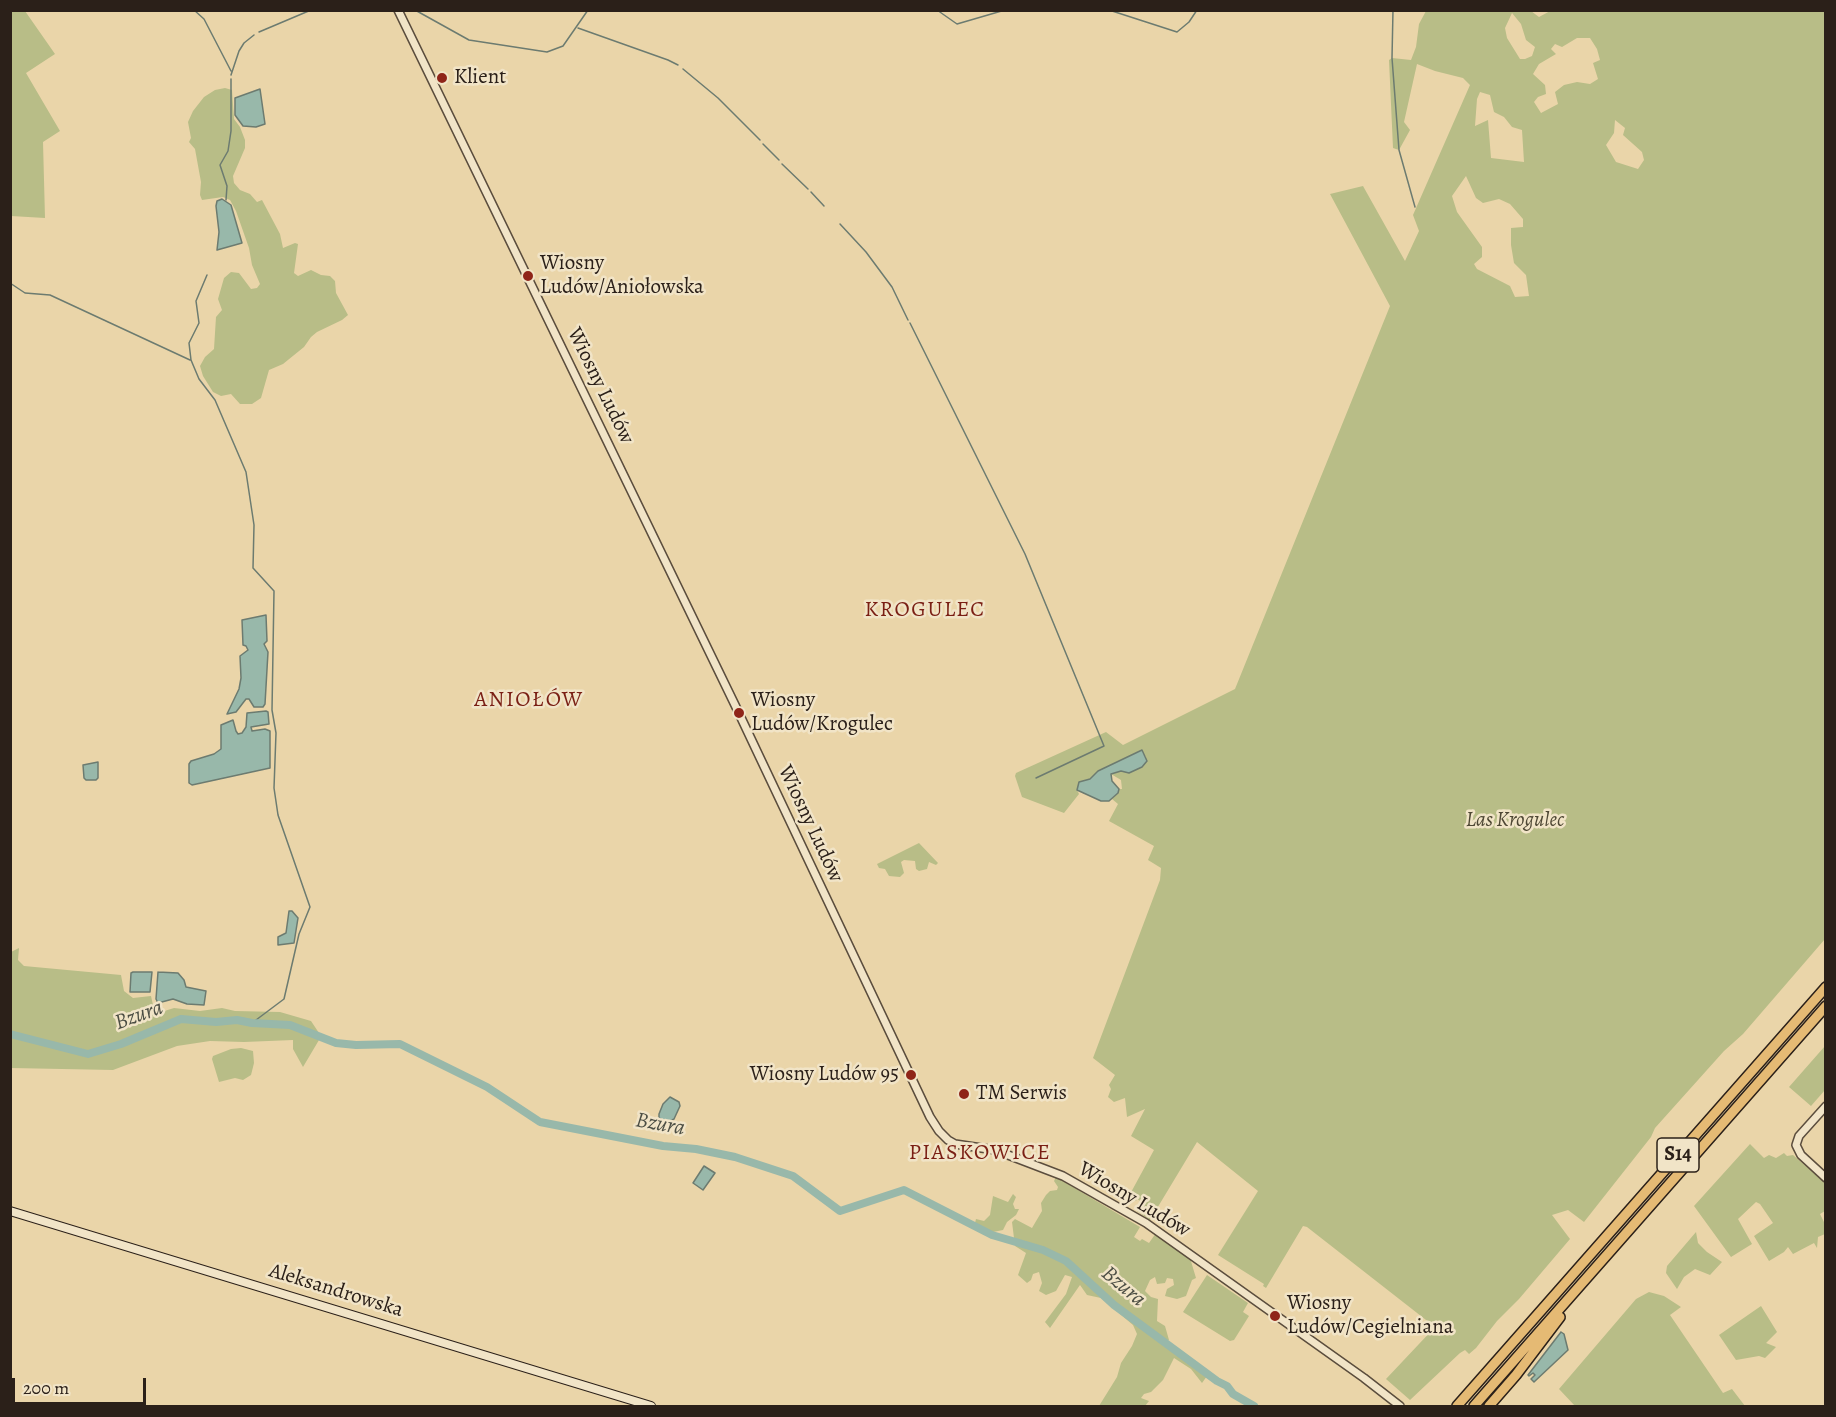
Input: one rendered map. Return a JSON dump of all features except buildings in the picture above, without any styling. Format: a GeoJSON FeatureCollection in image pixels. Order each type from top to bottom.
{"type":"FeatureCollection","features":[{"type":"Feature","properties":{"kind":"highway","name":"S14"},"geometry":{"type":"LineString","coordinates":[[1458,1405],[1826,987]]}},
{"type":"Feature","properties":{"kind":"highway","name":"S14"},"geometry":{"type":"LineString","coordinates":[[1474,1407],[1826,1006]]}},
{"type":"Feature","properties":{"kind":"highway"},"geometry":{"type":"LineString","coordinates":[[1489,1407],[1533,1353],[1590,1274]]}},
{"type":"Feature","properties":{"kind":"main road","name":"Aleksandrowska"},"geometry":{"type":"LineString","coordinates":[[10,1211],[651,1407]]}},
{"type":"Feature","properties":{"kind":"street","name":"Wiosny Ludów"},"geometry":{"type":"LineString","coordinates":[[398,10],[730,694],[930,1117],[939,1131],[955,1144],[995,1150],[1063,1176],[1146,1223],[1364,1378],[1400,1407]]}},
{"type":"Feature","properties":{"kind":"street"},"geometry":{"type":"LineString","coordinates":[[1826,1106],[1797,1140],[1798,1151],[1826,1178]]}},
{"type":"Feature","properties":{"kind":"green space","name":"Las Krogulec"},"geometry":{"type":"Polygon","coordinates":[[[1552,10],[1825,11],[1825,939],[1743,1034],[1724,1051],[1655,1128],[1651,1137],[1584,1222],[1568,1210],[1552,1215],[1570,1239],[1476,1348],[1469,1354],[1465,1350],[1460,1353],[1410,1400],[1386,1379],[1435,1327],[1307,1227],[1303,1226],[1266,1288],[1264,1284],[1218,1255],[1258,1191],[1197,1142],[1150,1220],[1137,1211],[1142,1202],[1129,1196],[1154,1150],[1131,1136],[1145,1109],[1127,1117],[1125,1098],[1114,1102],[1108,1097],[1111,1089],[1109,1085],[1115,1075],[1093,1058],[1160,880],[1161,868],[1148,860],[1154,846],[1109,821],[1118,804],[1112,799],[1119,789],[1122,789],[1121,780],[1111,774],[1121,771],[1129,772],[1142,767],[1146,757],[1141,751],[1098,771],[1090,779],[1079,783],[1077,790],[1079,794],[1064,813],[1022,797],[1015,776],[1016,773],[1106,732],[1123,745],[1235,689],[1390,306],[1330,194],[1363,186],[1405,261],[1419,231],[1413,215],[1470,85],[1463,78],[1417,64],[1404,122],[1410,130],[1399,150],[1393,148],[1389,60],[1392,58],[1411,60],[1416,47],[1419,24],[1426,11],[1531,11],[1539,17],[1552,10]],[[1512,13],[1505,28],[1507,38],[1520,59],[1532,56],[1535,47],[1526,40],[1521,24],[1512,13]],[[1577,38],[1562,47],[1555,44],[1551,49],[1556,54],[1539,64],[1533,74],[1545,85],[1546,94],[1538,97],[1534,102],[1541,113],[1558,104],[1555,92],[1564,85],[1577,82],[1590,84],[1598,79],[1593,63],[1600,60],[1597,49],[1590,38],[1577,38]],[[1480,92],[1477,99],[1475,126],[1488,120],[1491,158],[1524,162],[1522,130],[1512,127],[1504,117],[1494,112],[1490,95],[1480,92]],[[1615,120],[1614,133],[1606,145],[1616,162],[1638,169],[1644,160],[1642,152],[1623,135],[1625,128],[1615,120]],[[1466,176],[1452,196],[1457,212],[1482,247],[1482,257],[1474,264],[1477,269],[1510,286],[1515,297],[1529,296],[1526,275],[1514,263],[1511,245],[1511,228],[1523,227],[1523,219],[1510,204],[1499,199],[1483,203],[1476,198],[1466,176]]]}},
{"type":"Feature","properties":{"kind":"green space"},"geometry":{"type":"Polygon","coordinates":[[[10,11],[25,11],[55,54],[26,73],[60,131],[43,142],[45,218],[11,216],[10,11]]]}},
{"type":"Feature","properties":{"kind":"green space"},"geometry":{"type":"Polygon","coordinates":[[[225,88],[232,90],[234,119],[245,140],[245,148],[233,176],[234,183],[257,202],[262,200],[280,234],[283,248],[298,244],[294,273],[298,276],[311,270],[330,276],[335,281],[336,293],[348,315],[317,332],[304,347],[283,364],[269,370],[261,398],[252,404],[240,404],[231,394],[221,396],[213,392],[200,366],[205,357],[214,349],[216,317],[222,310],[218,299],[224,278],[231,272],[239,273],[251,289],[257,288],[260,284],[236,211],[230,200],[223,197],[202,200],[195,149],[189,142],[191,138],[188,122],[193,111],[204,97],[215,90],[225,88]]]}},
{"type":"Feature","properties":{"kind":"green space"},"geometry":{"type":"Polygon","coordinates":[[[919,843],[938,863],[936,865],[929,862],[927,869],[919,871],[916,869],[915,861],[904,860],[901,862],[904,873],[900,877],[889,876],[885,869],[879,868],[877,864],[919,843]]]}},
{"type":"Feature","properties":{"kind":"green space"},"geometry":{"type":"Polygon","coordinates":[[[19,948],[18,960],[24,966],[121,975],[124,991],[133,998],[151,996],[155,1014],[174,1008],[200,1011],[222,1008],[235,1011],[280,1012],[311,1021],[319,1033],[319,1040],[303,1067],[293,1049],[293,1040],[210,1041],[177,1046],[113,1070],[11,1068],[11,952],[19,948]]]}},
{"type":"Feature","properties":{"kind":"green space"},"geometry":{"type":"Polygon","coordinates":[[[1825,1046],[1825,1090],[1811,1106],[1789,1087],[1825,1046]]]}},
{"type":"Feature","properties":{"kind":"green space"},"geometry":{"type":"Polygon","coordinates":[[[241,1048],[253,1051],[254,1063],[251,1075],[243,1080],[235,1078],[219,1082],[213,1056],[241,1048]]]}},
{"type":"Feature","properties":{"kind":"green space"},"geometry":{"type":"Polygon","coordinates":[[[1750,1144],[1764,1158],[1769,1155],[1776,1158],[1784,1153],[1787,1156],[1793,1155],[1825,1183],[1825,1211],[1820,1214],[1825,1224],[1825,1234],[1818,1237],[1817,1248],[1814,1243],[1793,1254],[1788,1247],[1769,1261],[1754,1236],[1773,1223],[1760,1204],[1756,1202],[1738,1219],[1752,1244],[1731,1257],[1694,1206],[1750,1144]]]}},
{"type":"Feature","properties":{"kind":"green space"},"geometry":{"type":"Polygon","coordinates":[[[1056,1177],[1140,1227],[1134,1237],[1140,1241],[1142,1239],[1149,1243],[1156,1233],[1190,1258],[1196,1278],[1192,1280],[1186,1296],[1177,1299],[1165,1296],[1167,1289],[1174,1285],[1173,1279],[1167,1278],[1165,1283],[1157,1284],[1155,1277],[1150,1280],[1145,1291],[1151,1297],[1158,1299],[1157,1321],[1165,1326],[1169,1340],[1162,1343],[1207,1376],[1202,1383],[1191,1369],[1174,1358],[1163,1380],[1141,1398],[1149,1401],[1145,1406],[1099,1406],[1132,1346],[1137,1334],[1133,1325],[1101,1298],[1087,1295],[1080,1285],[1050,1328],[1045,1322],[1066,1294],[1072,1277],[1065,1275],[1056,1291],[1046,1295],[1039,1291],[1042,1283],[1039,1272],[1033,1274],[1027,1283],[1018,1275],[1026,1253],[1015,1246],[1012,1222],[1015,1219],[1032,1228],[1042,1211],[1041,1203],[1046,1195],[1050,1191],[1057,1190],[1058,1187],[1054,1181],[1056,1177]]]}},
{"type":"Feature","properties":{"kind":"green space"},"geometry":{"type":"Polygon","coordinates":[[[1013,1194],[1016,1197],[1013,1204],[1015,1209],[1019,1209],[1003,1230],[993,1232],[975,1223],[976,1219],[984,1221],[990,1215],[993,1196],[1008,1202],[1013,1194]]]}},
{"type":"Feature","properties":{"kind":"green space"},"geometry":{"type":"Polygon","coordinates":[[[1696,1232],[1698,1243],[1722,1262],[1710,1275],[1695,1269],[1684,1277],[1677,1289],[1666,1273],[1667,1266],[1696,1232]]]}},
{"type":"Feature","properties":{"kind":"green space"},"geometry":{"type":"Polygon","coordinates":[[[1207,1275],[1248,1303],[1243,1312],[1249,1316],[1234,1340],[1230,1341],[1183,1312],[1207,1275]]]}},
{"type":"Feature","properties":{"kind":"green space"},"geometry":{"type":"Polygon","coordinates":[[[1649,1292],[1664,1296],[1681,1307],[1670,1315],[1723,1393],[1732,1389],[1745,1406],[1575,1406],[1559,1389],[1636,1299],[1649,1292]]]}},
{"type":"Feature","properties":{"kind":"green space"},"geometry":{"type":"Polygon","coordinates":[[[1761,1306],[1777,1332],[1766,1343],[1776,1347],[1765,1358],[1759,1356],[1736,1360],[1719,1335],[1761,1306]]]}},
{"type":"Feature","properties":{"kind":"shaded area"},"geometry":{"type":"Polygon","coordinates":[[[260,89],[265,124],[256,127],[243,126],[235,115],[235,98],[260,89]]]}},
{"type":"Feature","properties":{"kind":"shaded area"},"geometry":{"type":"Polygon","coordinates":[[[222,199],[231,205],[242,243],[217,250],[219,232],[216,206],[217,201],[222,199]]]}},
{"type":"Feature","properties":{"kind":"shaded area"},"geometry":{"type":"Polygon","coordinates":[[[266,615],[267,641],[264,644],[268,652],[265,704],[263,707],[254,707],[249,699],[246,699],[236,712],[227,714],[239,689],[240,656],[248,650],[243,645],[242,620],[266,615]]]}},
{"type":"Feature","properties":{"kind":"shaded area"},"geometry":{"type":"Polygon","coordinates":[[[266,711],[269,724],[251,727],[252,731],[265,729],[270,731],[270,768],[192,785],[189,783],[191,761],[214,754],[221,749],[221,725],[233,720],[238,734],[242,733],[246,727],[247,713],[266,711]]]}},
{"type":"Feature","properties":{"kind":"shaded area"},"geometry":{"type":"Polygon","coordinates":[[[1142,750],[1147,761],[1142,767],[1129,773],[1121,771],[1111,774],[1112,781],[1119,789],[1109,801],[1101,801],[1077,790],[1079,782],[1090,779],[1098,771],[1142,750]]]}},
{"type":"Feature","properties":{"kind":"shaded area"},"geometry":{"type":"Polygon","coordinates":[[[98,762],[98,778],[86,780],[83,765],[98,762]]]}},
{"type":"Feature","properties":{"kind":"shaded area"},"geometry":{"type":"Polygon","coordinates":[[[289,911],[292,911],[298,918],[294,943],[278,945],[278,937],[286,933],[289,911]]]}},
{"type":"Feature","properties":{"kind":"shaded area"},"geometry":{"type":"Polygon","coordinates":[[[152,972],[150,992],[130,992],[131,973],[152,972]]]}},
{"type":"Feature","properties":{"kind":"shaded area"},"geometry":{"type":"Polygon","coordinates":[[[158,972],[178,973],[186,987],[206,991],[204,1005],[187,1004],[173,999],[158,1003],[156,999],[158,972]]]}},
{"type":"Feature","properties":{"kind":"shaded area"},"geometry":{"type":"Polygon","coordinates":[[[670,1097],[679,1102],[680,1106],[674,1119],[667,1123],[659,1118],[659,1114],[663,1104],[670,1097]]]}},
{"type":"Feature","properties":{"kind":"shaded area"},"geometry":{"type":"Polygon","coordinates":[[[704,1166],[715,1173],[703,1190],[693,1183],[704,1166]]]}},
{"type":"Feature","properties":{"kind":"shaded area"},"geometry":{"type":"Polygon","coordinates":[[[1561,1332],[1564,1334],[1568,1350],[1534,1382],[1531,1379],[1535,1375],[1533,1373],[1528,1375],[1561,1332]]]}},
{"type":"Feature","properties":{"kind":"waterway"},"geometry":{"type":"LineString","coordinates":[[194,10],[204,19],[231,71]]}},
{"type":"Feature","properties":{"kind":"waterway"},"geometry":{"type":"LineString","coordinates":[[259,32],[311,10]]}},
{"type":"Feature","properties":{"kind":"waterway"},"geometry":{"type":"LineString","coordinates":[[415,10],[469,40],[547,52],[563,46],[588,10]]}},
{"type":"Feature","properties":{"kind":"waterway"},"geometry":{"type":"LineString","coordinates":[[937,10],[957,24],[1005,10]]}},
{"type":"Feature","properties":{"kind":"waterway"},"geometry":{"type":"LineString","coordinates":[[1109,10],[1177,32],[1189,22],[1197,10]]}},
{"type":"Feature","properties":{"kind":"waterway"},"geometry":{"type":"LineString","coordinates":[[1393,10],[1392,58],[1399,150],[1415,207]]}},
{"type":"Feature","properties":{"kind":"waterway"},"geometry":{"type":"LineString","coordinates":[[578,28],[678,65]]}},
{"type":"Feature","properties":{"kind":"waterway"},"geometry":{"type":"LineString","coordinates":[[231,75],[239,51],[244,43],[254,35]]}},
{"type":"Feature","properties":{"kind":"waterway"},"geometry":{"type":"LineString","coordinates":[[683,69],[718,98],[760,140]]}},
{"type":"Feature","properties":{"kind":"waterway"},"geometry":{"type":"LineString","coordinates":[[226,200],[227,186],[220,165],[228,151],[231,131],[231,79]]}},
{"type":"Feature","properties":{"kind":"waterway"},"geometry":{"type":"LineString","coordinates":[[763,144],[779,160]]}},
{"type":"Feature","properties":{"kind":"waterway"},"geometry":{"type":"LineString","coordinates":[[782,164],[808,189]]}},
{"type":"Feature","properties":{"kind":"waterway"},"geometry":{"type":"LineString","coordinates":[[811,192],[824,206]]}},
{"type":"Feature","properties":{"kind":"waterway"},"geometry":{"type":"LineString","coordinates":[[840,224],[866,252],[892,287],[908,320]]}},
{"type":"Feature","properties":{"kind":"waterway"},"geometry":{"type":"LineString","coordinates":[[207,275],[196,301],[199,323],[189,343],[191,360],[199,379],[215,400],[246,472],[254,525],[253,568],[274,591],[272,710],[276,733],[274,788],[278,815],[310,907],[299,934],[284,999],[252,1023]]}},
{"type":"Feature","properties":{"kind":"waterway"},"geometry":{"type":"LineString","coordinates":[[10,283],[25,293],[50,295],[190,360]]}},
{"type":"Feature","properties":{"kind":"waterway"},"geometry":{"type":"LineString","coordinates":[[910,323],[1025,554],[1104,746],[1036,778]]}},
{"type":"Feature","properties":{"kind":"waterway","name":"Bzura"},"geometry":{"type":"LineString","coordinates":[[10,1034],[88,1054],[121,1044],[181,1019],[216,1022],[237,1020],[290,1025],[336,1043],[400,1044],[487,1087],[540,1122],[663,1146],[696,1149],[735,1157],[793,1176],[840,1211],[904,1190],[992,1235],[1043,1250],[1066,1261],[1114,1305],[1227,1386],[1233,1394],[1254,1406]]}},
{"type":"Feature","properties":{"kind":"place","name":"Klient"},"geometry":{"type":"Point","coordinates":[442,78]}},
{"type":"Feature","properties":{"kind":"place","name":"Wiosny Ludów/Aniołowska"},"geometry":{"type":"Point","coordinates":[528,276]}},
{"type":"Feature","properties":{"kind":"place","name":"Wiosny Ludów/Krogulec"},"geometry":{"type":"Point","coordinates":[739,713]}},
{"type":"Feature","properties":{"kind":"place","name":"Wiosny Ludów 95"},"geometry":{"type":"Point","coordinates":[911,1075]}},
{"type":"Feature","properties":{"kind":"place","name":"TM Serwis"},"geometry":{"type":"Point","coordinates":[964,1094]}},
{"type":"Feature","properties":{"kind":"place","name":"Wiosny Ludów/Cegielniana"},"geometry":{"type":"Point","coordinates":[1275,1316]}},
{"type":"Feature","properties":{"kind":"district","name":"KROGULEC"},"geometry":{"type":"Point","coordinates":[925,611]}},
{"type":"Feature","properties":{"kind":"district","name":"ANIOŁÓW"},"geometry":{"type":"Point","coordinates":[529,701]}},
{"type":"Feature","properties":{"kind":"district","name":"PIASKOWICE"},"geometry":{"type":"Point","coordinates":[980,1154]}}]}
